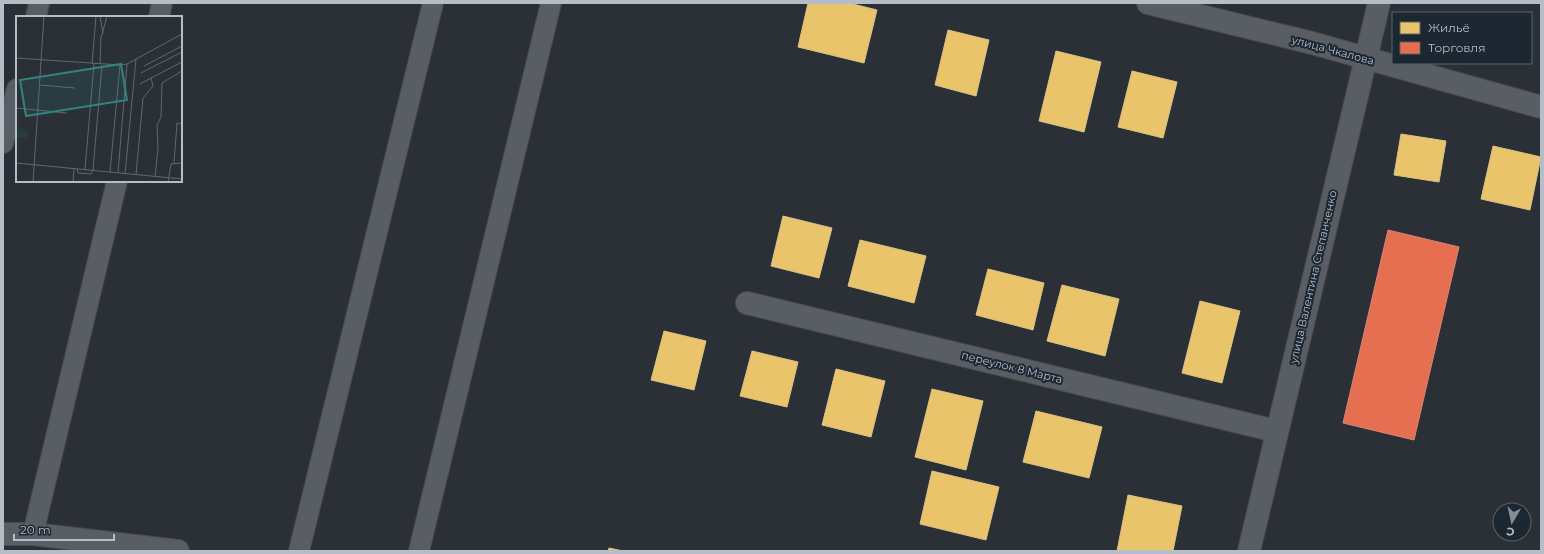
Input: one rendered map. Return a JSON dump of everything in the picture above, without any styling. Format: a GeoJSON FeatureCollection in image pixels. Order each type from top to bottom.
{"type":"FeatureCollection","features":[{"type":"Feature","properties":{"kind":"street","name":"улица Чкалова"},"geometry":{"type":"LineString","coordinates":[[1148,3],[1304,42],[1541,107]]}},
{"type":"Feature","properties":{"kind":"street","name":"улица Валентина Степанченко"},"geometry":{"type":"LineString","coordinates":[[1248,551],[1379,3]]}},
{"type":"Feature","properties":{"kind":"street","name":"переулок 8 Марта"},"geometry":{"type":"LineString","coordinates":[[747,303],[1276,431]]}},
{"type":"Feature","properties":{"kind":"street"},"geometry":{"type":"LineString","coordinates":[[3,534],[33,534],[178,551]]}},
{"type":"Feature","properties":{"kind":"lane"},"geometry":{"type":"LineString","coordinates":[[36,16],[39,3]]}},
{"type":"Feature","properties":{"kind":"lane"},"geometry":{"type":"LineString","coordinates":[[159,16],[162,3]]}},
{"type":"Feature","properties":{"kind":"lane"},"geometry":{"type":"LineString","coordinates":[[299,551],[434,3]]}},
{"type":"Feature","properties":{"kind":"lane"},"geometry":{"type":"LineString","coordinates":[[418,551],[551,3]]}},
{"type":"Feature","properties":{"kind":"lane"},"geometry":{"type":"LineString","coordinates":[[3,143],[16,93]]}},
{"type":"Feature","properties":{"kind":"lane"},"geometry":{"type":"LineString","coordinates":[[33,534],[117,182]]}},
{"type":"Feature","properties":{"kind":"building: Жильё"},"geometry":{"type":"Polygon","coordinates":[[[808,3],[849,3],[877,10],[864,63],[798,47],[808,3]]]}},
{"type":"Feature","properties":{"kind":"building: Жильё"},"geometry":{"type":"Polygon","coordinates":[[[948,30],[989,40],[976,96],[935,85],[948,30]]]}},
{"type":"Feature","properties":{"kind":"building: Жильё"},"geometry":{"type":"Polygon","coordinates":[[[1056,51],[1101,62],[1084,132],[1039,121],[1056,51]]]}},
{"type":"Feature","properties":{"kind":"building: Жильё"},"geometry":{"type":"Polygon","coordinates":[[[1132,71],[1177,82],[1163,138],[1118,127],[1132,71]]]}},
{"type":"Feature","properties":{"kind":"building: Жильё"},"geometry":{"type":"Polygon","coordinates":[[[1401,134],[1446,141],[1439,182],[1394,175],[1401,134]]]}},
{"type":"Feature","properties":{"kind":"building: Жильё"},"geometry":{"type":"Polygon","coordinates":[[[1493,146],[1541,157],[1530,210],[1481,199],[1493,146]]]}},
{"type":"Feature","properties":{"kind":"building: Жильё"},"geometry":{"type":"Polygon","coordinates":[[[783,216],[832,228],[819,278],[771,266],[783,216]]]}},
{"type":"Feature","properties":{"kind":"building: Жильё"},"geometry":{"type":"Polygon","coordinates":[[[860,240],[926,256],[914,303],[848,286],[860,240]]]}},
{"type":"Feature","properties":{"kind":"building: Жильё"},"geometry":{"type":"Polygon","coordinates":[[[988,269],[1044,283],[1033,330],[976,315],[988,269]]]}},
{"type":"Feature","properties":{"kind":"building: Жильё"},"geometry":{"type":"Polygon","coordinates":[[[1062,285],[1119,299],[1105,356],[1047,341],[1062,285]]]}},
{"type":"Feature","properties":{"kind":"building: Жильё"},"geometry":{"type":"Polygon","coordinates":[[[1200,301],[1240,311],[1222,383],[1182,373],[1200,301]]]}},
{"type":"Feature","properties":{"kind":"building: Жильё"},"geometry":{"type":"Polygon","coordinates":[[[664,331],[706,341],[694,390],[651,380],[664,331]]]}},
{"type":"Feature","properties":{"kind":"building: Жильё"},"geometry":{"type":"Polygon","coordinates":[[[752,351],[798,362],[787,407],[740,396],[752,351]]]}},
{"type":"Feature","properties":{"kind":"building: Жильё"},"geometry":{"type":"Polygon","coordinates":[[[836,369],[885,381],[871,437],[822,425],[836,369]]]}},
{"type":"Feature","properties":{"kind":"building: Жильё"},"geometry":{"type":"Polygon","coordinates":[[[932,389],[983,401],[966,470],[915,457],[932,389]]]}},
{"type":"Feature","properties":{"kind":"building: Жильё"},"geometry":{"type":"Polygon","coordinates":[[[1036,411],[1102,427],[1089,478],[1023,462],[1036,411]]]}},
{"type":"Feature","properties":{"kind":"building: Жильё"},"geometry":{"type":"Polygon","coordinates":[[[932,471],[999,487],[986,540],[920,524],[932,471]]]}},
{"type":"Feature","properties":{"kind":"building: Жильё"},"geometry":{"type":"Polygon","coordinates":[[[1128,495],[1182,506],[1173,551],[1117,551],[1128,495]]]}},
{"type":"Feature","properties":{"kind":"building: Жильё"},"geometry":{"type":"Polygon","coordinates":[[[609,548],[623,551],[608,551],[609,548]]]}},
{"type":"Feature","properties":{"kind":"building: Торговля"},"geometry":{"type":"Polygon","coordinates":[[[1388,230],[1459,247],[1414,440],[1343,423],[1388,230]]]}}]}
